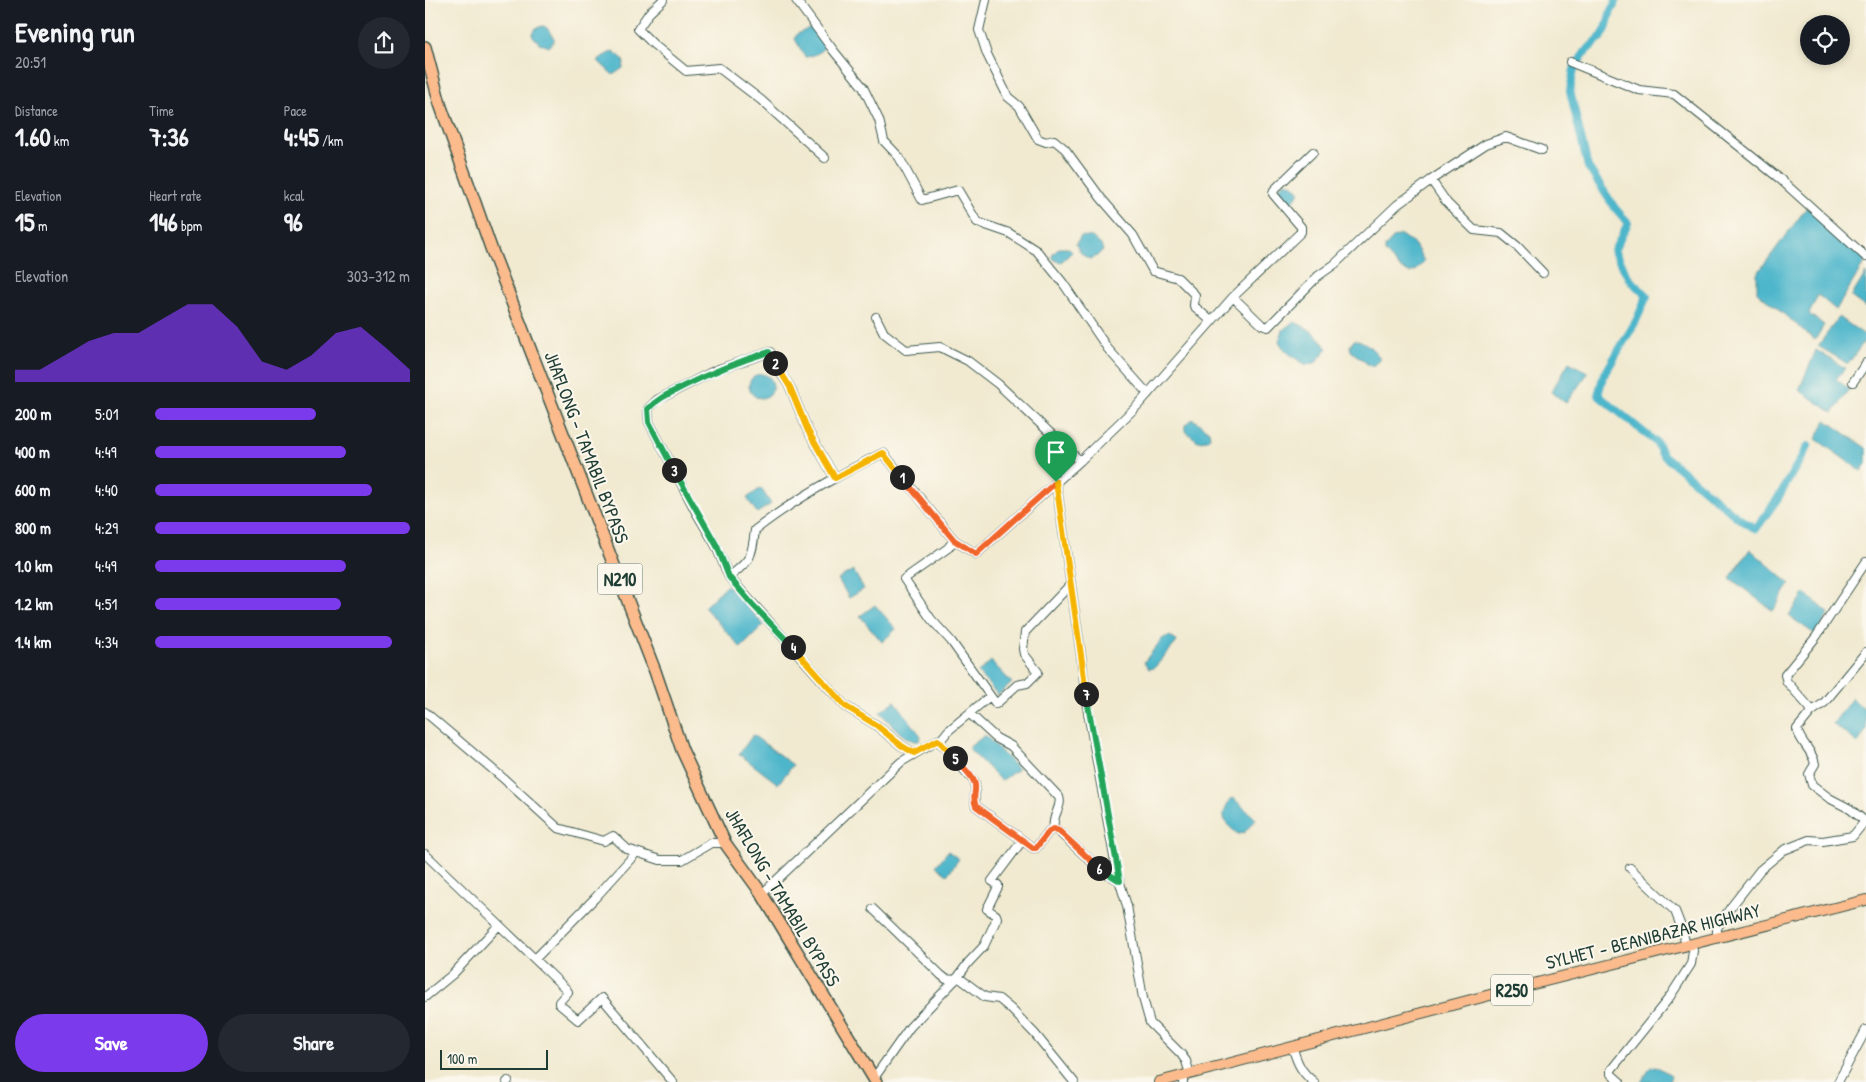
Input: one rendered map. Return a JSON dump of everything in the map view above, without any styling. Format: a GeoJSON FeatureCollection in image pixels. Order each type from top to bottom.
{"type":"FeatureCollection","features":[{"type":"Feature","properties":{"kind":"highway","name":"JHAFLONG - TAMABIL BYPASS"},"geometry":{"type":"LineString","coordinates":[[425,48],[440,104],[491,248],[655,671],[683,750],[725,843],[761,894],[875,1080]]}},
{"type":"Feature","properties":{"kind":"main road","name":"SYLHET - BEANIBAZAR HIGHWAY"},"geometry":{"type":"LineString","coordinates":[[1159,1082],[1184,1080],[1294,1052],[1689,948],[1717,938],[1866,900]]}},
{"type":"Feature","properties":{"kind":"main road","name":"SYLHET - BEANIBAZAR HIGHWAY"},"geometry":{"type":"LineString","coordinates":[[1184,1080],[1689,948],[1866,906]]}},
{"type":"Feature","properties":{"kind":"street"},"geometry":{"type":"LineString","coordinates":[[663,0],[649,13],[638,29],[653,44],[687,71],[719,68],[761,100],[825,158]]}},
{"type":"Feature","properties":{"kind":"street"},"geometry":{"type":"LineString","coordinates":[[796,0],[863,87],[879,120],[884,141],[899,157],[922,200],[959,190],[977,222],[1009,233],[1037,251],[1063,283],[1108,349],[1147,394]]}},
{"type":"Feature","properties":{"kind":"street"},"geometry":{"type":"LineString","coordinates":[[986,0],[979,30],[987,54],[1008,97],[1019,106],[1037,139],[1045,142],[1054,140],[1065,149],[1096,191],[1133,235],[1153,271],[1178,278],[1195,295],[1194,306],[1211,321]]}},
{"type":"Feature","properties":{"kind":"street"},"geometry":{"type":"LineString","coordinates":[[1570,62],[1639,90],[1674,94],[1780,179],[1866,257]]}},
{"type":"Feature","properties":{"kind":"street"},"geometry":{"type":"LineString","coordinates":[[1233,297],[1262,325],[1265,327],[1271,326],[1318,276],[1335,264],[1397,205],[1486,144],[1506,137],[1542,150]]}},
{"type":"Feature","properties":{"kind":"street"},"geometry":{"type":"LineString","coordinates":[[729,577],[747,563],[752,552],[755,530],[781,510],[835,478],[883,453],[954,540],[976,554],[1080,461],[1147,394],[1233,297],[1301,232],[1301,227],[1273,194],[1274,190],[1313,152]]}},
{"type":"Feature","properties":{"kind":"street"},"geometry":{"type":"LineString","coordinates":[[1431,180],[1447,203],[1474,230],[1501,233],[1517,246],[1543,273]]}},
{"type":"Feature","properties":{"kind":"street"},"geometry":{"type":"LineString","coordinates":[[877,318],[884,333],[906,350],[940,347],[968,361],[998,384],[1080,461]]}},
{"type":"Feature","properties":{"kind":"street"},"geometry":{"type":"LineString","coordinates":[[835,478],[808,431],[790,387],[769,352],[716,370],[657,400],[648,409],[649,422],[692,504],[717,546],[729,577],[845,706],[876,725],[914,753]]}},
{"type":"Feature","properties":{"kind":"street"},"geometry":{"type":"LineString","coordinates":[[1853,382],[1866,362]]}},
{"type":"Feature","properties":{"kind":"street"},"geometry":{"type":"LineString","coordinates":[[1056,482],[1086,701],[1120,881],[1127,906],[1143,998],[1150,1023],[1186,1061],[1184,1080]]}},
{"type":"Feature","properties":{"kind":"street"},"geometry":{"type":"LineString","coordinates":[[954,540],[948,548],[904,579],[931,619],[951,641],[996,704],[1017,684],[1027,683],[1037,672],[1023,649],[1025,632],[1071,584]]}},
{"type":"Feature","properties":{"kind":"street"},"geometry":{"type":"LineString","coordinates":[[1811,712],[1810,708],[1787,682],[1785,676],[1816,637],[1866,562]]}},
{"type":"Feature","properties":{"kind":"street"},"geometry":{"type":"LineString","coordinates":[[1717,938],[1717,928],[1731,907],[1761,870],[1784,850],[1809,840],[1823,841],[1853,836],[1865,822],[1850,809],[1812,786],[1809,774],[1815,764],[1813,754],[1799,736],[1797,729],[1811,712],[1824,703],[1866,652]]}},
{"type":"Feature","properties":{"kind":"street"},"geometry":{"type":"LineString","coordinates":[[941,741],[948,731],[990,696]]}},
{"type":"Feature","properties":{"kind":"street"},"geometry":{"type":"LineString","coordinates":[[425,712],[558,828],[604,841],[613,836],[627,849],[660,860],[682,860],[711,843],[725,843]]}},
{"type":"Feature","properties":{"kind":"street"},"geometry":{"type":"LineString","coordinates":[[970,714],[996,738],[1011,746],[1059,797],[1060,804],[1053,822],[1054,829]]}},
{"type":"Feature","properties":{"kind":"street"},"geometry":{"type":"LineString","coordinates":[[761,894],[901,762],[931,742],[938,740],[941,741],[974,781],[974,801],[976,806],[1030,847],[1036,848],[1049,831],[1054,829],[1059,831],[1102,871],[1120,881]]}},
{"type":"Feature","properties":{"kind":"street"},"geometry":{"type":"LineString","coordinates":[[875,1080],[910,1027],[957,978],[989,938],[997,918],[987,909],[998,887],[998,884],[992,881],[1022,840]]}},
{"type":"Feature","properties":{"kind":"street"},"geometry":{"type":"LineString","coordinates":[[535,959],[636,853]]}},
{"type":"Feature","properties":{"kind":"street"},"geometry":{"type":"LineString","coordinates":[[425,854],[566,989],[568,992],[559,1004],[575,1019],[578,1020],[602,998],[673,1082]]}},
{"type":"Feature","properties":{"kind":"street"},"geometry":{"type":"LineString","coordinates":[[1620,1082],[1611,1074],[1611,1070],[1669,998],[1691,964],[1689,948],[1683,928],[1675,911],[1629,868]]}},
{"type":"Feature","properties":{"kind":"street"},"geometry":{"type":"LineString","coordinates":[[873,909],[941,975],[946,978],[957,978],[985,997],[999,999],[1011,1009],[1035,1034],[1074,1082]]}},
{"type":"Feature","properties":{"kind":"street"},"geometry":{"type":"LineString","coordinates":[[425,997],[453,974],[499,925]]}},
{"type":"Feature","properties":{"kind":"street"},"geometry":{"type":"LineString","coordinates":[[1838,1082],[1866,1030]]}},
{"type":"Feature","properties":{"kind":"street"},"geometry":{"type":"LineString","coordinates":[[1294,1052],[1299,1066],[1305,1075],[1314,1082]]}},
{"type":"Feature","properties":{"kind":"water"},"geometry":{"type":"Polygon","coordinates":[[[543,26],[547,28],[554,38],[549,47],[539,43],[532,35],[536,28],[543,26]]]}},
{"type":"Feature","properties":{"kind":"water"},"geometry":{"type":"Polygon","coordinates":[[[813,28],[825,46],[817,54],[805,57],[795,39],[797,34],[813,28]]]}},
{"type":"Feature","properties":{"kind":"water"},"geometry":{"type":"Polygon","coordinates":[[[613,51],[622,58],[624,63],[623,68],[613,75],[598,61],[613,51]]]}},
{"type":"Feature","properties":{"kind":"water"},"geometry":{"type":"Polygon","coordinates":[[[1285,182],[1292,184],[1300,192],[1292,202],[1285,200],[1279,192],[1278,189],[1285,182]]]}},
{"type":"Feature","properties":{"kind":"water"},"geometry":{"type":"Polygon","coordinates":[[[1807,207],[1866,260],[1836,310],[1818,295],[1809,314],[1824,325],[1815,340],[1757,292],[1757,274],[1807,207]]]}},
{"type":"Feature","properties":{"kind":"water"},"geometry":{"type":"Polygon","coordinates":[[[1401,235],[1415,245],[1424,261],[1415,271],[1409,273],[1400,268],[1385,252],[1385,247],[1393,238],[1401,235]]]}},
{"type":"Feature","properties":{"kind":"water"},"geometry":{"type":"Polygon","coordinates":[[[1081,236],[1092,237],[1101,245],[1103,250],[1097,256],[1090,259],[1085,257],[1076,244],[1081,236]]]}},
{"type":"Feature","properties":{"kind":"water"},"geometry":{"type":"Polygon","coordinates":[[[1059,248],[1069,248],[1072,252],[1060,263],[1052,258],[1059,248]]]}},
{"type":"Feature","properties":{"kind":"water"},"geometry":{"type":"Polygon","coordinates":[[[1866,273],[1866,308],[1851,297],[1866,273]]]}},
{"type":"Feature","properties":{"kind":"water"},"geometry":{"type":"Polygon","coordinates":[[[1839,317],[1866,336],[1866,339],[1848,364],[1818,346],[1839,317]]]}},
{"type":"Feature","properties":{"kind":"water"},"geometry":{"type":"Polygon","coordinates":[[[1293,322],[1313,332],[1327,349],[1315,363],[1307,365],[1287,352],[1281,345],[1279,341],[1283,330],[1293,322]]]}},
{"type":"Feature","properties":{"kind":"water"},"geometry":{"type":"Polygon","coordinates":[[[1354,340],[1365,344],[1378,355],[1380,358],[1374,365],[1370,366],[1351,351],[1350,346],[1354,340]]]}},
{"type":"Feature","properties":{"kind":"water"},"geometry":{"type":"Polygon","coordinates":[[[1816,350],[1845,368],[1836,379],[1849,389],[1833,413],[1799,390],[1816,350]]]}},
{"type":"Feature","properties":{"kind":"water"},"geometry":{"type":"Polygon","coordinates":[[[1569,362],[1588,373],[1566,403],[1551,392],[1569,362]]]}},
{"type":"Feature","properties":{"kind":"water"},"geometry":{"type":"Polygon","coordinates":[[[761,374],[766,375],[772,381],[772,391],[766,397],[761,398],[756,397],[750,391],[749,386],[750,381],[756,375],[761,374]]]}},
{"type":"Feature","properties":{"kind":"water"},"geometry":{"type":"Polygon","coordinates":[[[1193,419],[1209,431],[1210,437],[1207,440],[1198,441],[1185,431],[1185,425],[1193,419]]]}},
{"type":"Feature","properties":{"kind":"water"},"geometry":{"type":"Polygon","coordinates":[[[1826,420],[1866,448],[1866,464],[1861,471],[1816,439],[1826,420]]]}},
{"type":"Feature","properties":{"kind":"water"},"geometry":{"type":"Polygon","coordinates":[[[761,488],[771,504],[757,513],[747,498],[761,488]]]}},
{"type":"Feature","properties":{"kind":"water"},"geometry":{"type":"Polygon","coordinates":[[[1750,549],[1790,584],[1773,611],[1730,578],[1750,549]]]}},
{"type":"Feature","properties":{"kind":"water"},"geometry":{"type":"Polygon","coordinates":[[[853,570],[864,589],[849,598],[838,579],[853,570]]]}},
{"type":"Feature","properties":{"kind":"water"},"geometry":{"type":"Polygon","coordinates":[[[727,585],[764,625],[741,648],[704,607],[727,585]]]}},
{"type":"Feature","properties":{"kind":"water"},"geometry":{"type":"Polygon","coordinates":[[[1805,593],[1829,613],[1816,635],[1789,616],[1805,593]]]}},
{"type":"Feature","properties":{"kind":"water"},"geometry":{"type":"Polygon","coordinates":[[[875,605],[896,629],[882,642],[860,616],[875,605]]]}},
{"type":"Feature","properties":{"kind":"water"},"geometry":{"type":"Polygon","coordinates":[[[1168,636],[1177,642],[1154,668],[1149,669],[1144,662],[1162,639],[1168,636]]]}},
{"type":"Feature","properties":{"kind":"water"},"geometry":{"type":"Polygon","coordinates":[[[991,661],[1012,683],[998,695],[978,673],[991,661]]]}},
{"type":"Feature","properties":{"kind":"water"},"geometry":{"type":"Polygon","coordinates":[[[1852,698],[1866,711],[1866,730],[1858,743],[1833,724],[1852,698]]]}},
{"type":"Feature","properties":{"kind":"water"},"geometry":{"type":"Polygon","coordinates":[[[895,701],[921,736],[919,741],[908,739],[880,712],[895,701]]]}},
{"type":"Feature","properties":{"kind":"water"},"geometry":{"type":"Polygon","coordinates":[[[753,735],[793,765],[778,784],[739,754],[753,735]]]}},
{"type":"Feature","properties":{"kind":"water"},"geometry":{"type":"Polygon","coordinates":[[[985,735],[1018,769],[1001,781],[968,748],[985,735]]]}},
{"type":"Feature","properties":{"kind":"water"},"geometry":{"type":"Polygon","coordinates":[[[1233,798],[1256,819],[1244,833],[1238,834],[1228,825],[1224,816],[1226,807],[1233,798]]]}},
{"type":"Feature","properties":{"kind":"water"},"geometry":{"type":"Polygon","coordinates":[[[948,851],[959,859],[947,875],[936,866],[948,851]]]}},
{"type":"Feature","properties":{"kind":"water"},"geometry":{"type":"Polygon","coordinates":[[[1656,1066],[1671,1075],[1669,1082],[1641,1082],[1651,1067],[1656,1066]]]}},
{"type":"Feature","properties":{"kind":"waterway"},"geometry":{"type":"LineString","coordinates":[[1617,0],[1611,10],[1602,36],[1585,52],[1574,69],[1570,91],[1588,167],[1615,208],[1628,223],[1614,251],[1630,280],[1647,296],[1636,321],[1603,377],[1598,395],[1657,443],[1662,454],[1737,517],[1756,529],[1778,498],[1808,446]]}},
{"type":"Feature","properties":{"kind":"route"},"geometry":{"type":"LineString","coordinates":[[769,352],[790,387],[808,431],[835,478],[883,453],[954,540],[976,554],[1056,482],[1086,701],[1120,881],[1102,871],[1059,831],[1054,829],[1049,831],[1036,848],[1033,848],[976,806],[974,801],[974,781],[941,741],[931,742],[914,753],[876,725],[845,706],[729,577],[717,546],[696,512],[649,422],[648,409],[657,400],[716,370],[769,352]]}}]}
